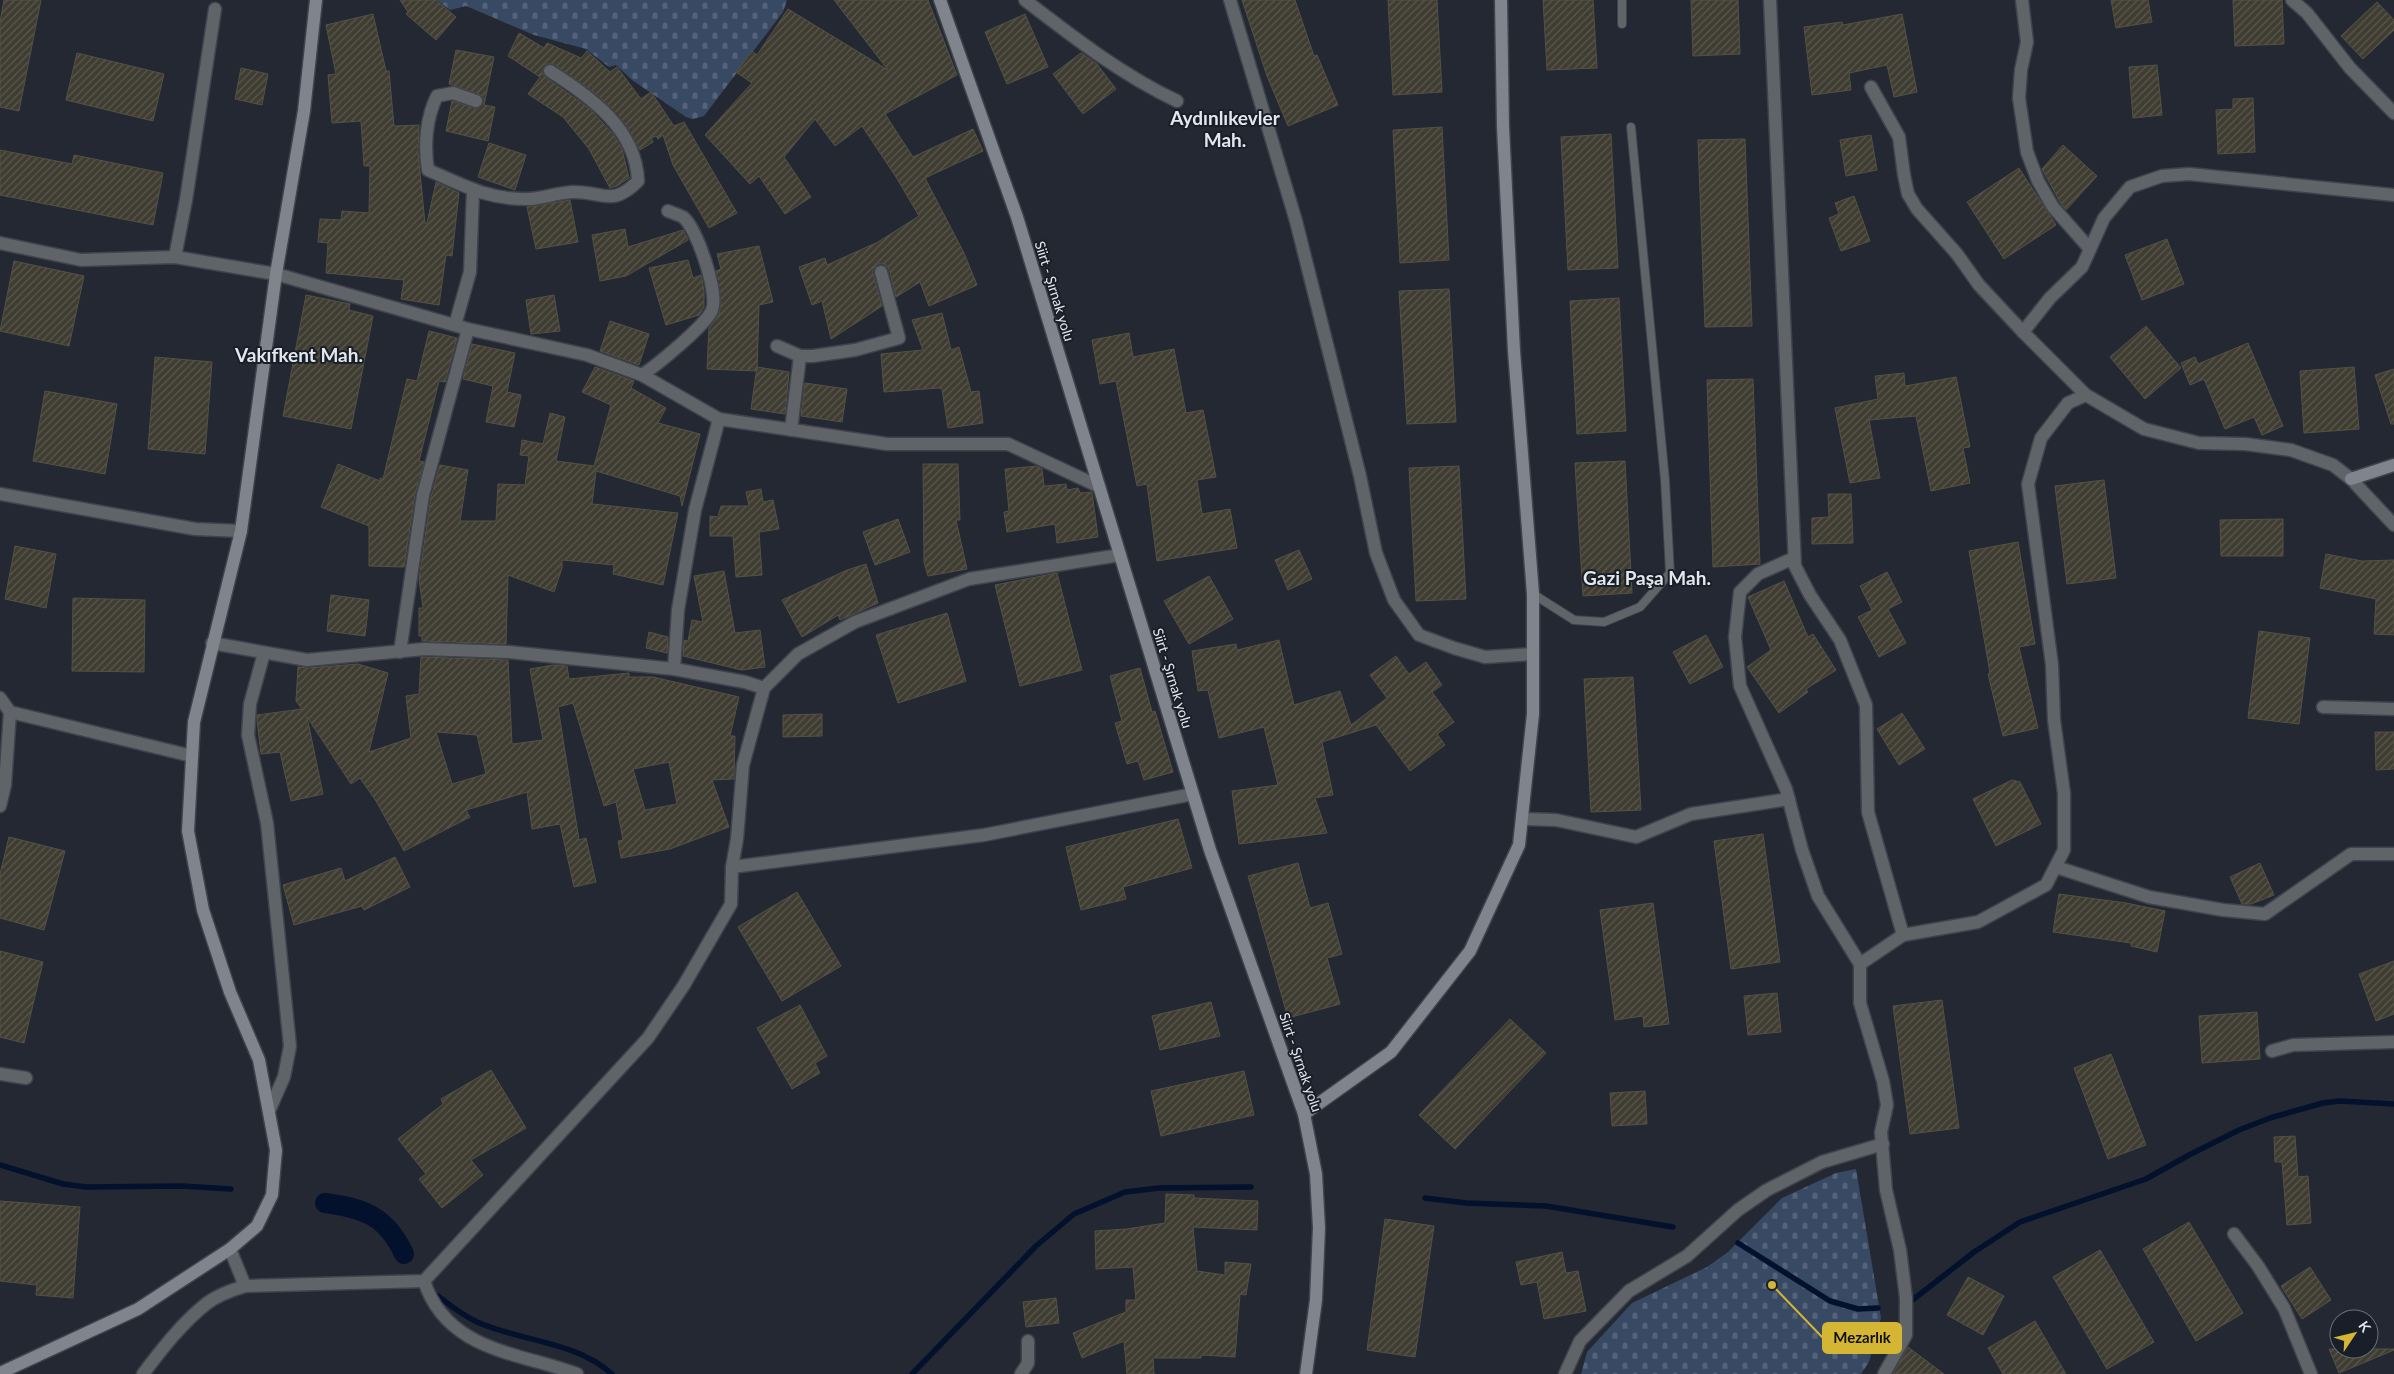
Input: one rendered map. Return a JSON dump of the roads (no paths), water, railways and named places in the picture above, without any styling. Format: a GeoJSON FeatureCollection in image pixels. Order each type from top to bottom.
{"type":"FeatureCollection","features":[{"type":"Feature","properties":{"kind":"street"},"geometry":{"type":"LineString","coordinates":[[0,1373],[138,1309],[230,1249],[258,1226],[272,1195],[276,1150],[259,1060],[230,992],[203,910],[188,831],[194,722],[241,531],[276,274],[304,111],[316,0]]}},
{"type":"Feature","properties":{"kind":"street","name":"Siirt - Şırnak yolu"},"geometry":{"type":"LineString","coordinates":[[940,0],[1017,217],[1210,850],[1304,1114],[1316,1174],[1319,1228],[1316,1300],[1306,1374]]}},
{"type":"Feature","properties":{"kind":"street"},"geometry":{"type":"LineString","coordinates":[[1025,0],[1083,45],[1153,90],[1177,101]]}},
{"type":"Feature","properties":{"kind":"street"},"geometry":{"type":"LineString","coordinates":[[1230,0],[1296,221],[1360,476],[1376,552],[1394,600],[1420,635],[1436,642],[1485,657],[1533,654]]}},
{"type":"Feature","properties":{"kind":"street"},"geometry":{"type":"LineString","coordinates":[[1304,1114],[1392,1052],[1470,951],[1519,845],[1533,714],[1532,594],[1514,352],[1503,127],[1501,0]]}},
{"type":"Feature","properties":{"kind":"street"},"geometry":{"type":"LineString","coordinates":[[1770,0],[1795,566],[1810,595],[1840,640],[1866,705],[1868,812],[1904,935]]}},
{"type":"Feature","properties":{"kind":"street"},"geometry":{"type":"LineString","coordinates":[[2022,0],[2027,42],[2021,70],[2019,98],[2027,152],[2053,207],[2090,249]]}},
{"type":"Feature","properties":{"kind":"street"},"geometry":{"type":"LineString","coordinates":[[2292,0],[2312,19],[2350,68],[2394,113]]}},
{"type":"Feature","properties":{"kind":"street"},"geometry":{"type":"LineString","coordinates":[[175,257],[186,200],[215,8]]}},
{"type":"Feature","properties":{"kind":"street"},"geometry":{"type":"LineString","coordinates":[[476,101],[454,93],[437,96],[428,125],[425,154],[428,170],[472,191],[500,197],[528,199],[572,192],[618,197],[626,193],[638,181],[638,167],[624,135],[611,118],[594,102],[550,71]]}},
{"type":"Feature","properties":{"kind":"street"},"geometry":{"type":"LineString","coordinates":[[1871,87],[1899,137],[1908,194],[1917,209],[1957,254],[1979,285],[2023,332],[2086,394],[2144,429],[2199,443],[2245,444],[2290,450],[2333,465],[2351,479],[2394,525]]}},
{"type":"Feature","properties":{"kind":"street"},"geometry":{"type":"LineString","coordinates":[[2023,332],[2050,298],[2082,267],[2104,218],[2130,187],[2162,176],[2189,174],[2394,196]]}},
{"type":"Feature","properties":{"kind":"street"},"geometry":{"type":"LineString","coordinates":[[455,325],[470,272],[472,191]]}},
{"type":"Feature","properties":{"kind":"street"},"geometry":{"type":"LineString","coordinates":[[642,375],[659,363],[703,323],[712,310],[713,295],[703,256],[683,218],[668,211]]}},
{"type":"Feature","properties":{"kind":"street"},"geometry":{"type":"LineString","coordinates":[[0,243],[81,260],[175,257],[276,274],[468,329],[586,355],[642,375],[719,419],[887,444],[1008,444],[1098,486]]}},
{"type":"Feature","properties":{"kind":"street"},"geometry":{"type":"LineString","coordinates":[[777,346],[800,356],[855,350],[899,338],[881,272]]}},
{"type":"Feature","properties":{"kind":"street"},"geometry":{"type":"LineString","coordinates":[[400,652],[423,495],[468,329]]}},
{"type":"Feature","properties":{"kind":"street"},"geometry":{"type":"LineString","coordinates":[[791,430],[800,356]]}},
{"type":"Feature","properties":{"kind":"street"},"geometry":{"type":"LineString","coordinates":[[1860,964],[1904,935],[1978,922],[2046,885],[2064,850],[2064,793],[2054,720],[2052,665],[2028,484],[2041,438],[2068,403],[2086,394]]}},
{"type":"Feature","properties":{"kind":"street"},"geometry":{"type":"LineString","coordinates":[[674,669],[678,610],[695,510],[719,419]]}},
{"type":"Feature","properties":{"kind":"street"},"geometry":{"type":"LineString","coordinates":[[2351,479],[2394,465]]}},
{"type":"Feature","properties":{"kind":"street"},"geometry":{"type":"LineString","coordinates":[[0,494],[195,529],[241,531]]}},
{"type":"Feature","properties":{"kind":"street"},"geometry":{"type":"LineString","coordinates":[[142,1374],[158,1354],[206,1303],[224,1293],[245,1286],[424,1281],[648,1038],[684,985],[731,904],[732,867],[737,839],[743,765],[764,688],[798,654],[855,622],[969,579],[1120,556]]}},
{"type":"Feature","properties":{"kind":"street"},"geometry":{"type":"LineString","coordinates":[[1794,558],[1758,574],[1740,592],[1735,637],[1740,686],[1789,799],[1802,850],[1818,896],[1860,964],[1860,1003],[1883,1081],[1887,1105],[1881,1132],[1886,1190],[1900,1250],[1906,1298],[1906,1335],[1884,1374]]}},
{"type":"Feature","properties":{"kind":"street"},"geometry":{"type":"LineString","coordinates":[[212,644],[308,660],[424,649],[509,652],[674,669],[745,682],[764,688]]}},
{"type":"Feature","properties":{"kind":"street"},"geometry":{"type":"LineString","coordinates":[[264,653],[250,704],[248,735],[266,823],[290,1046],[284,1077],[269,1111]]}},
{"type":"Feature","properties":{"kind":"street"},"geometry":{"type":"LineString","coordinates":[[0,698],[10,712],[192,756]]}},
{"type":"Feature","properties":{"kind":"street"},"geometry":{"type":"LineString","coordinates":[[2323,707],[2394,709]]}},
{"type":"Feature","properties":{"kind":"street"},"geometry":{"type":"LineString","coordinates":[[0,806],[10,712]]}},
{"type":"Feature","properties":{"kind":"street"},"geometry":{"type":"LineString","coordinates":[[732,867],[984,834],[1193,794]]}},
{"type":"Feature","properties":{"kind":"street"},"geometry":{"type":"LineString","coordinates":[[1522,819],[1556,820],[1636,837],[1691,814],[1789,799]]}},
{"type":"Feature","properties":{"kind":"street"},"geometry":{"type":"LineString","coordinates":[[2056,867],[2148,897],[2223,910],[2265,914],[2351,854],[2394,854]]}},
{"type":"Feature","properties":{"kind":"street"},"geometry":{"type":"LineString","coordinates":[[2272,1051],[2293,1045],[2394,1042]]}},
{"type":"Feature","properties":{"kind":"street"},"geometry":{"type":"LineString","coordinates":[[0,1074],[26,1078]]}},
{"type":"Feature","properties":{"kind":"street"},"geometry":{"type":"LineString","coordinates":[[1564,1374],[1580,1341],[1629,1291],[1687,1256],[1738,1210],[1767,1190],[1815,1165],[1883,1144]]}},
{"type":"Feature","properties":{"kind":"street"},"geometry":{"type":"LineString","coordinates":[[2234,1234],[2258,1266],[2284,1308],[2311,1374]]}},
{"type":"Feature","properties":{"kind":"street"},"geometry":{"type":"LineString","coordinates":[[230,1249],[245,1286]]}},
{"type":"Feature","properties":{"kind":"street"},"geometry":{"type":"LineString","coordinates":[[424,1281],[437,1311],[452,1327],[467,1336],[505,1352],[577,1374]]}},
{"type":"Feature","properties":{"kind":"street"},"geometry":{"type":"LineString","coordinates":[[1021,1374],[1028,1363],[1028,1342]]}},
{"type":"Feature","properties":{"kind":"lane"},"geometry":{"type":"LineString","coordinates":[[1622,0],[1622,24]]}},
{"type":"Feature","properties":{"kind":"lane"},"geometry":{"type":"LineString","coordinates":[[1532,594],[1574,620],[1604,622],[1640,607],[1670,573],[1665,480],[1631,127]]}},
{"type":"Feature","properties":{"kind":"waterway"},"geometry":{"type":"LineString","coordinates":[[1910,1302],[1974,1252],[2020,1222],[2146,1179],[2239,1130],[2270,1118],[2323,1103],[2340,1101],[2394,1104]]}},
{"type":"Feature","properties":{"kind":"waterway"},"geometry":{"type":"LineString","coordinates":[[0,1165],[63,1184],[86,1187],[182,1186],[231,1189]]}},
{"type":"Feature","properties":{"kind":"waterway"},"geometry":{"type":"LineString","coordinates":[[912,1374],[1036,1246],[1074,1214],[1125,1192],[1159,1188],[1251,1187]]}},
{"type":"Feature","properties":{"kind":"waterway"},"geometry":{"type":"LineString","coordinates":[[1425,1198],[1466,1203],[1546,1206],[1673,1227]]}},
{"type":"Feature","properties":{"kind":"waterway"},"geometry":{"type":"LineString","coordinates":[[325,1203],[352,1208],[373,1216],[390,1231],[404,1254]]}},
{"type":"Feature","properties":{"kind":"waterway"},"geometry":{"type":"LineString","coordinates":[[1738,1243],[1830,1301],[1858,1309],[1878,1308]]}},
{"type":"Feature","properties":{"kind":"waterway"},"geometry":{"type":"LineString","coordinates":[[438,1296],[477,1322],[494,1329],[581,1354],[612,1374]]}},
{"type":"Feature","properties":{"kind":"place","name":"Mezarlık"},"geometry":{"type":"Point","coordinates":[1772,1285]}},
{"type":"Feature","properties":{"kind":"district","name":"Aydınlıkevler Mah."},"geometry":{"type":"Point","coordinates":[1225,128]}},
{"type":"Feature","properties":{"kind":"district","name":"Vakıfkent Mah."},"geometry":{"type":"Point","coordinates":[299,354]}},
{"type":"Feature","properties":{"kind":"district","name":"Gazi Paşa Mah."},"geometry":{"type":"Point","coordinates":[1647,577]}}]}
